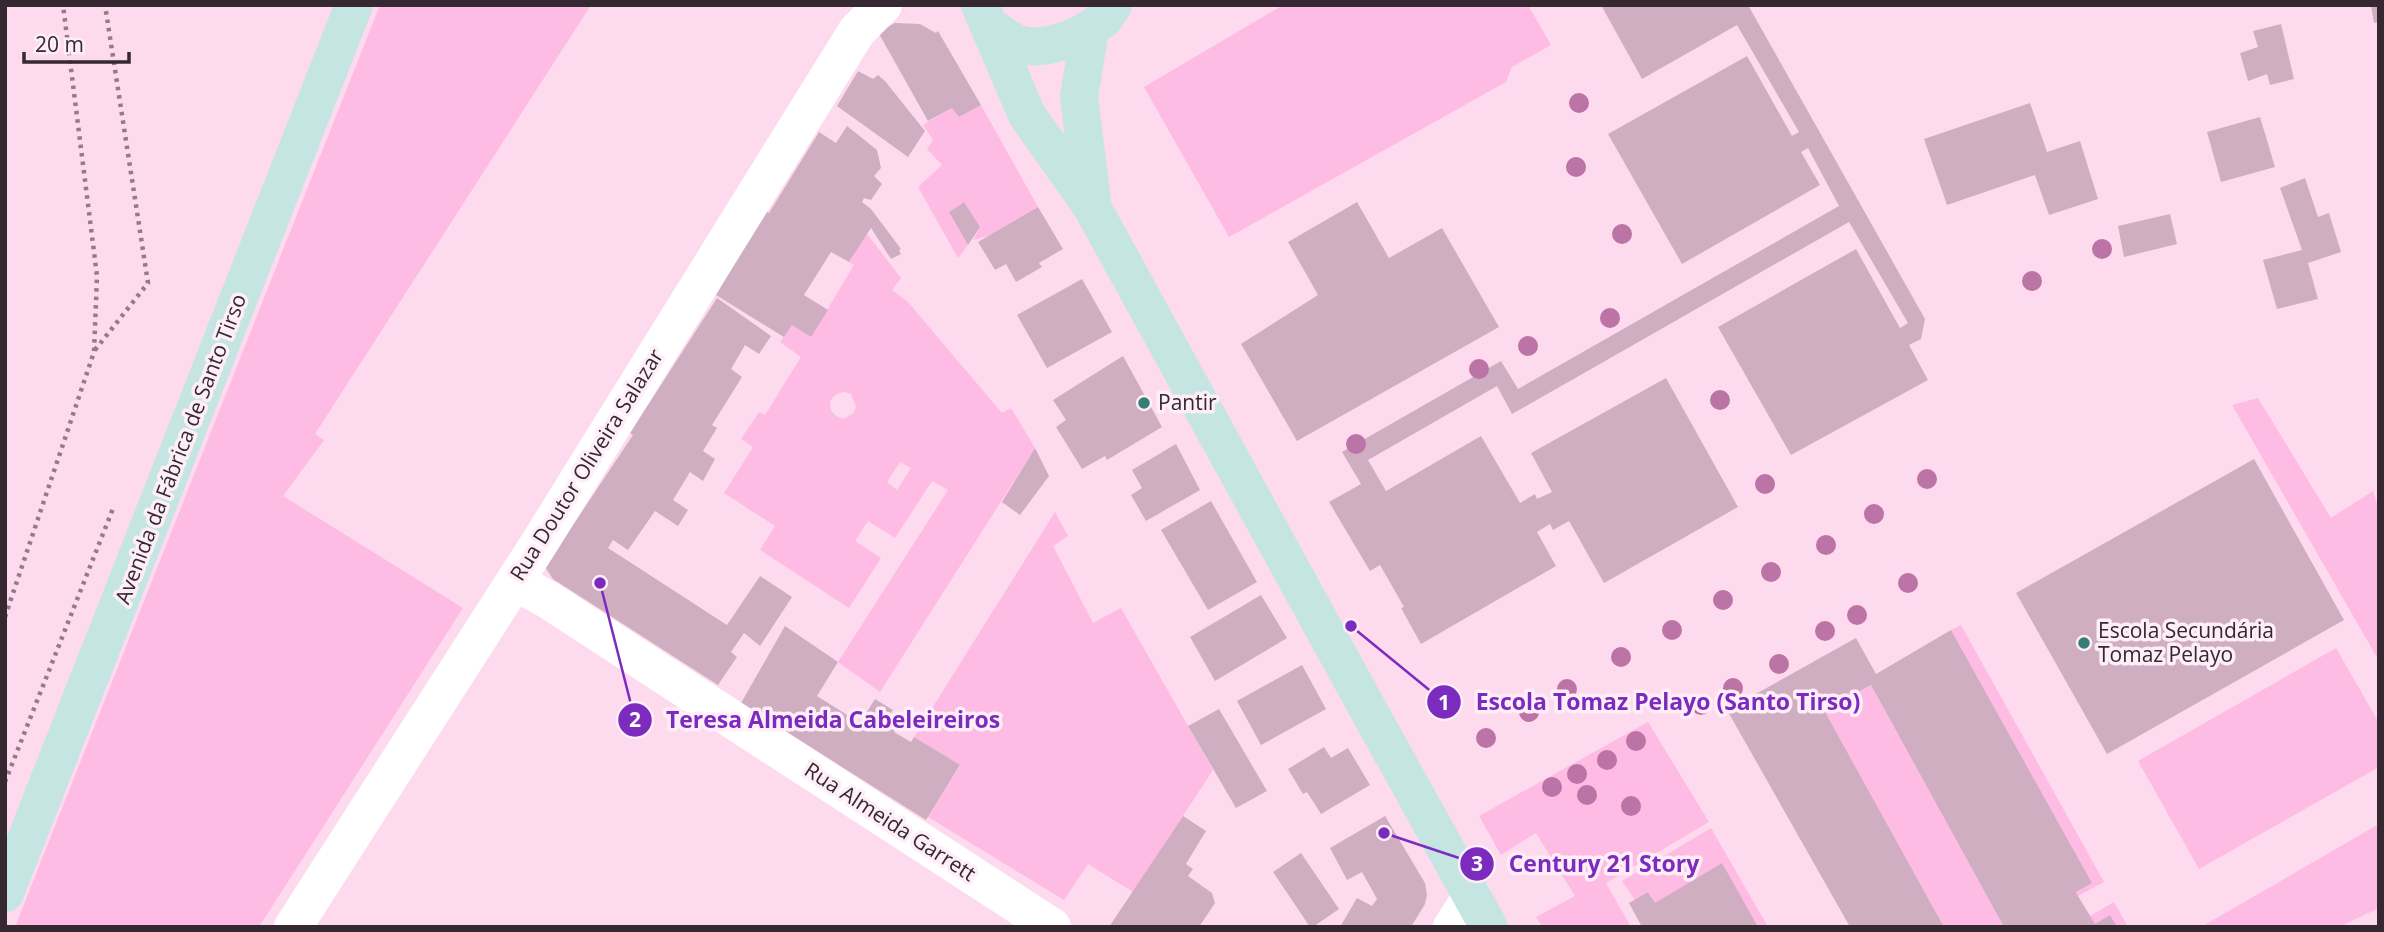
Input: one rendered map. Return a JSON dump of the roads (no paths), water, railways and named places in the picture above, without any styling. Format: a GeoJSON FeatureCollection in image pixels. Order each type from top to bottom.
{"type":"FeatureCollection","features":[{"type":"Feature","properties":{"kind":"street","name":"Avenida da Fábrica de Santo Tirso"},"geometry":{"type":"LineString","coordinates":[[5,893],[355,5]]}},
{"type":"Feature","properties":{"kind":"street","name":"Rua Doutor Oliveira Salazar"},"geometry":{"type":"LineString","coordinates":[[293,927],[515,581],[857,31],[884,5]]}},
{"type":"Feature","properties":{"kind":"street"},"geometry":{"type":"LineString","coordinates":[[985,15],[1019,44],[1044,46],[1067,40],[1101,17]]}},
{"type":"Feature","properties":{"kind":"street"},"geometry":{"type":"LineString","coordinates":[[985,15],[1027,115],[1092,207],[1471,917]]}},
{"type":"Feature","properties":{"kind":"street"},"geometry":{"type":"LineString","coordinates":[[1092,207],[1079,97],[1101,17]]}},
{"type":"Feature","properties":{"kind":"street","name":"Rua Almeida Garrett"},"geometry":{"type":"LineString","coordinates":[[515,581],[550,601],[1052,927]]}},
{"type":"Feature","properties":{"kind":"place","name":"Pantir"},"geometry":{"type":"Point","coordinates":[1144,403]}},
{"type":"Feature","properties":{"kind":"place","name":"Teresa Almeida Cabeleireiros"},"geometry":{"type":"Point","coordinates":[600,583]}},
{"type":"Feature","properties":{"kind":"place","name":"Escola Tomaz Pelayo (Santo Tirso)"},"geometry":{"type":"Point","coordinates":[1351,626]}},
{"type":"Feature","properties":{"kind":"place","name":"Escola Secundária Tomaz Pelayo"},"geometry":{"type":"Point","coordinates":[2084,643]}},
{"type":"Feature","properties":{"kind":"place","name":"Century 21 Story"},"geometry":{"type":"Point","coordinates":[1384,833]}}]}
